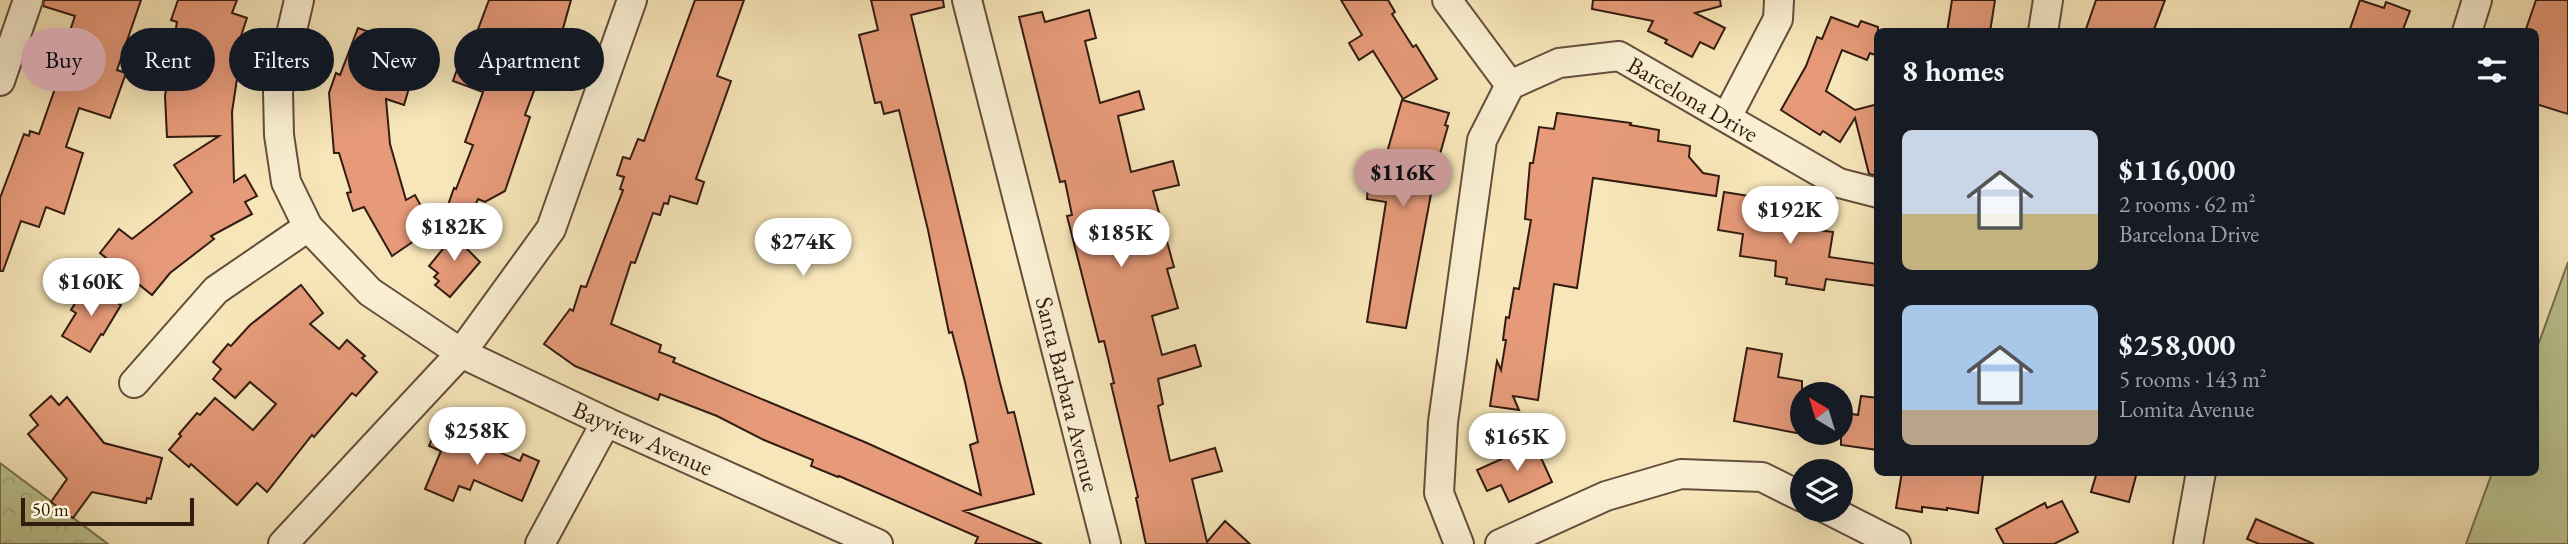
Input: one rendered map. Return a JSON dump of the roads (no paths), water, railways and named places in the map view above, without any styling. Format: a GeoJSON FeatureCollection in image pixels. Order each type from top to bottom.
{"type":"FeatureCollection","features":[{"type":"Feature","properties":{"kind":"street"},"geometry":{"type":"LineString","coordinates":[[0,81],[28,0]]}},
{"type":"Feature","properties":{"kind":"street","name":"Bayview Avenue"},"geometry":{"type":"LineString","coordinates":[[299,0],[278,91],[279,135],[286,182],[308,227],[370,292],[461,353],[606,422],[878,544]]}},
{"type":"Feature","properties":{"kind":"street"},"geometry":{"type":"LineString","coordinates":[[282,544],[461,353],[551,229],[632,0]]}},
{"type":"Feature","properties":{"kind":"street","name":"Santa Barbara Avenue"},"geometry":{"type":"LineString","coordinates":[[967,0],[1106,544]]}},
{"type":"Feature","properties":{"kind":"street"},"geometry":{"type":"LineString","coordinates":[[1447,0],[1510,85],[1482,140],[1443,422],[1439,493],[1458,544]]}},
{"type":"Feature","properties":{"kind":"street"},"geometry":{"type":"LineString","coordinates":[[1727,117],[1778,19],[1779,0]]}},
{"type":"Feature","properties":{"kind":"street"},"geometry":{"type":"LineString","coordinates":[[2044,28],[2049,0]]}},
{"type":"Feature","properties":{"kind":"street"},"geometry":{"type":"LineString","coordinates":[[2468,28],[2477,0]]}},
{"type":"Feature","properties":{"kind":"street","name":"Barcelona Drive"},"geometry":{"type":"LineString","coordinates":[[1510,85],[1559,63],[1619,57],[1839,183],[1874,192]]}},
{"type":"Feature","properties":{"kind":"street"},"geometry":{"type":"LineString","coordinates":[[134,383],[216,290],[308,227]]}},
{"type":"Feature","properties":{"kind":"street"},"geometry":{"type":"LineString","coordinates":[[540,544],[606,422]]}},
{"type":"Feature","properties":{"kind":"street"},"geometry":{"type":"LineString","coordinates":[[1500,544],[1606,496],[1681,474],[1762,477],[1790,491]]}},
{"type":"Feature","properties":{"kind":"street"},"geometry":{"type":"LineString","coordinates":[[2182,541],[2200,476]]}},
{"type":"Feature","properties":{"kind":"street"},"geometry":{"type":"LineString","coordinates":[[1853,522],[1896,544]]}}]}
